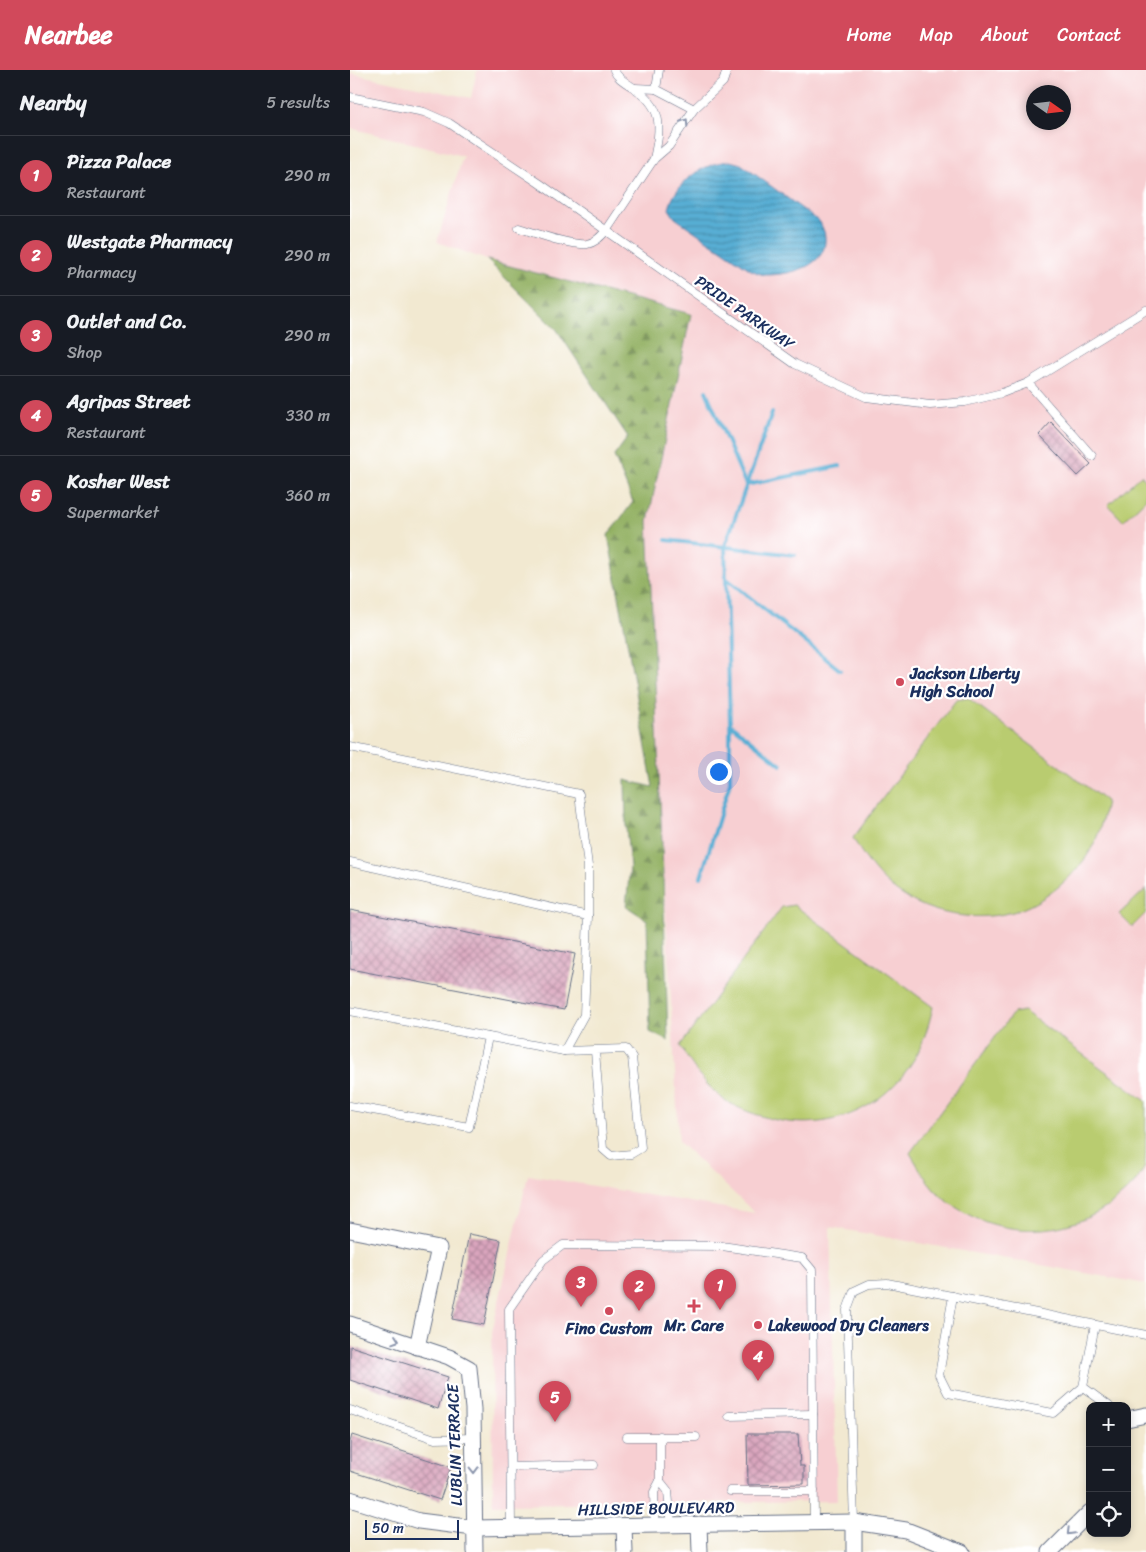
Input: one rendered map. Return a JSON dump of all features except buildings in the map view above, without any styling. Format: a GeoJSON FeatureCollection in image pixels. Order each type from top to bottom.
{"type":"FeatureCollection","features":[{"type":"Feature","properties":{"kind":"street"},"geometry":{"type":"LineString","coordinates":[[350,1230],[439,1248],[417,1347]]}},
{"type":"Feature","properties":{"kind":"street","name":"LUBLIN TERRACE"},"geometry":{"type":"LineString","coordinates":[[350,1324],[449,1357],[469,1368],[473,1409],[474,1552]]}},
{"type":"Feature","properties":{"kind":"street"},"geometry":{"type":"LineString","coordinates":[[1131,1418],[1146,1415]]}},
{"type":"Feature","properties":{"kind":"street","name":"HILLSIDE BOULEVARD"},"geometry":{"type":"LineString","coordinates":[[350,1499],[419,1521],[474,1528],[854,1522],[906,1530],[962,1552]]}},
{"type":"Feature","properties":{"kind":"street"},"geometry":{"type":"LineString","coordinates":[[1050,1552],[1086,1516]]}},
{"type":"Feature","properties":{"kind":"street"},"geometry":{"type":"LineString","coordinates":[[854,1522],[854,1552]]}},
{"type":"Feature","properties":{"kind":"street"},"geometry":{"type":"LineString","coordinates":[[699,1524],[700,1552]]}},
{"type":"Feature","properties":{"kind":"street"},"geometry":{"type":"LineString","coordinates":[[624,1526],[625,1552]]}},
{"type":"Feature","properties":{"kind":"lane"},"geometry":{"type":"LineString","coordinates":[[614,70],[622,80],[648,98],[656,112],[660,123],[654,159]]}},
{"type":"Feature","properties":{"kind":"lane"},"geometry":{"type":"LineString","coordinates":[[656,89],[659,70]]}},
{"type":"Feature","properties":{"kind":"lane"},"geometry":{"type":"LineString","coordinates":[[519,228],[577,244],[588,244],[597,240],[606,231],[654,159],[669,146],[694,108],[723,82],[727,70]]}},
{"type":"Feature","properties":{"kind":"lane"},"geometry":{"type":"LineString","coordinates":[[634,88],[656,89],[694,108]]}},
{"type":"Feature","properties":{"kind":"lane","name":"PRIDE PARKWAY"},"geometry":{"type":"LineString","coordinates":[[350,97],[424,112],[444,120],[538,183],[795,364],[866,397],[930,405],[966,402],[1002,393],[1028,383],[1146,310]]}},
{"type":"Feature","properties":{"kind":"lane"},"geometry":{"type":"LineString","coordinates":[[1028,383],[1092,456]]}},
{"type":"Feature","properties":{"kind":"lane"},"geometry":{"type":"LineString","coordinates":[[350,747],[579,794],[588,866],[584,1015],[564,1051]]}},
{"type":"Feature","properties":{"kind":"lane"},"geometry":{"type":"LineString","coordinates":[[350,862],[588,916]]}},
{"type":"Feature","properties":{"kind":"lane"},"geometry":{"type":"LineString","coordinates":[[350,1011],[564,1051],[595,1050],[626,1049],[632,1057],[641,1148],[631,1154],[611,1156],[603,1149],[595,1050]]}},
{"type":"Feature","properties":{"kind":"lane"},"geometry":{"type":"LineString","coordinates":[[350,1106],[469,1127],[488,1037]]}},
{"type":"Feature","properties":{"kind":"lane"},"geometry":{"type":"LineString","coordinates":[[511,1528],[509,1309],[542,1260],[563,1245],[722,1246],[802,1258],[812,1270],[814,1523]]}},
{"type":"Feature","properties":{"kind":"lane"},"geometry":{"type":"LineString","coordinates":[[854,1522],[848,1310],[854,1291],[869,1284],[887,1283],[1146,1335]]}},
{"type":"Feature","properties":{"kind":"lane"},"geometry":{"type":"LineString","coordinates":[[953,1296],[939,1375],[948,1393],[1053,1413],[1083,1387],[1096,1325]]}},
{"type":"Feature","properties":{"kind":"lane"},"geometry":{"type":"LineString","coordinates":[[1083,1387],[1103,1402]]}},
{"type":"Feature","properties":{"kind":"lane"},"geometry":{"type":"LineString","coordinates":[[350,1410],[435,1439],[473,1438]]}},
{"type":"Feature","properties":{"kind":"lane"},"geometry":{"type":"LineString","coordinates":[[729,1416],[813,1414]]}},
{"type":"Feature","properties":{"kind":"lane"},"geometry":{"type":"LineString","coordinates":[[655,1525],[654,1492],[660,1482],[660,1436]]}},
{"type":"Feature","properties":{"kind":"lane"},"geometry":{"type":"LineString","coordinates":[[627,1437],[696,1437]]}},
{"type":"Feature","properties":{"kind":"lane"},"geometry":{"type":"LineString","coordinates":[[511,1467],[594,1465]]}},
{"type":"Feature","properties":{"kind":"lane"},"geometry":{"type":"LineString","coordinates":[[660,1482],[668,1491],[671,1525]]}},
{"type":"Feature","properties":{"kind":"lane"},"geometry":{"type":"LineString","coordinates":[[730,1491],[814,1491]]}},
{"type":"Feature","properties":{"kind":"shaded area","name":"Jackson Liberty High School"},"geometry":{"type":"Polygon","coordinates":[[[477,70],[1146,70],[1146,1284],[830,1227],[837,1501],[493,1505],[492,1332],[528,1175],[755,1213],[679,1142],[662,843],[648,521],[691,314],[487,260],[437,242],[463,156],[350,128],[350,73],[471,98],[477,70]]]}},
{"type":"Feature","properties":{"kind":"green space"},"geometry":{"type":"Polygon","coordinates":[[[487,260],[691,314],[648,521],[662,843],[668,1041],[650,1032],[647,920],[626,906],[630,867],[626,827],[625,780],[653,787],[608,535],[633,502],[614,456],[628,437],[557,330],[487,260]]]}},
{"type":"Feature","properties":{"kind":"green space"},"geometry":{"type":"Polygon","coordinates":[[[1141,475],[1146,481],[1146,499],[1123,521],[1108,505],[1141,475]]]}},
{"type":"Feature","properties":{"kind":"green space"},"geometry":{"type":"Polygon","coordinates":[[[968,698],[1106,801],[1096,839],[1084,861],[1067,880],[1046,896],[1024,908],[1013,912],[981,917],[948,914],[903,896],[879,876],[853,838],[956,700],[968,698]]]}},
{"type":"Feature","properties":{"kind":"green space"},"geometry":{"type":"Polygon","coordinates":[[[1146,889],[1146,913],[1132,927],[1119,914],[1146,889]]]}},
{"type":"Feature","properties":{"kind":"green space"},"geometry":{"type":"Polygon","coordinates":[[[794,905],[933,1007],[918,1053],[895,1084],[880,1098],[844,1117],[803,1123],[782,1121],[756,1114],[723,1099],[716,1094],[694,1068],[680,1046],[782,907],[794,905]]]}},
{"type":"Feature","properties":{"kind":"green space"},"geometry":{"type":"Polygon","coordinates":[[[1024,1011],[1146,1101],[1145,1166],[1142,1172],[1134,1184],[1107,1207],[1086,1218],[1064,1226],[1018,1229],[995,1225],[973,1217],[953,1205],[931,1186],[910,1153],[1013,1013],[1024,1011]]]}},
{"type":"Feature","properties":{"kind":"water"},"geometry":{"type":"Polygon","coordinates":[[[730,161],[741,164],[820,222],[825,235],[824,247],[820,256],[814,262],[796,271],[775,275],[760,274],[751,270],[675,218],[669,209],[677,190],[684,182],[700,170],[730,161]]]}},
{"type":"Feature","properties":{"kind":"waterway"},"geometry":{"type":"LineString","coordinates":[[706,391],[746,485],[840,466]]}},
{"type":"Feature","properties":{"kind":"waterway"},"geometry":{"type":"LineString","coordinates":[[701,877],[730,782],[725,546],[772,413]]}},
{"type":"Feature","properties":{"kind":"waterway"},"geometry":{"type":"LineString","coordinates":[[666,540],[795,555]]}},
{"type":"Feature","properties":{"kind":"waterway"},"geometry":{"type":"LineString","coordinates":[[727,579],[840,670]]}},
{"type":"Feature","properties":{"kind":"waterway"},"geometry":{"type":"LineString","coordinates":[[730,724],[781,765]]}},
{"type":"Feature","properties":{"kind":"place","name":"Jackson Liberty High School"},"geometry":{"type":"Point","coordinates":[900,682]}},
{"type":"Feature","properties":{"kind":"place","name":"Mr. Care"},"geometry":{"type":"Point","coordinates":[694,1306]}},
{"type":"Feature","properties":{"kind":"place","name":"Outlet and Co."},"geometry":{"type":"Point","coordinates":[581,1307]}},
{"type":"Feature","properties":{"kind":"place","name":"Pizza Palace"},"geometry":{"type":"Point","coordinates":[720,1310]}},
{"type":"Feature","properties":{"kind":"place","name":"Fino Custom"},"geometry":{"type":"Point","coordinates":[609,1311]}},
{"type":"Feature","properties":{"kind":"place","name":"Westgate Pharmacy"},"geometry":{"type":"Point","coordinates":[639,1311]}},
{"type":"Feature","properties":{"kind":"place","name":"Lakewood Dry Cleaners"},"geometry":{"type":"Point","coordinates":[758,1325]}},
{"type":"Feature","properties":{"kind":"place","name":"Agripas Street"},"geometry":{"type":"Point","coordinates":[758,1381]}},
{"type":"Feature","properties":{"kind":"place","name":"Kosher West"},"geometry":{"type":"Point","coordinates":[555,1422]}}]}
